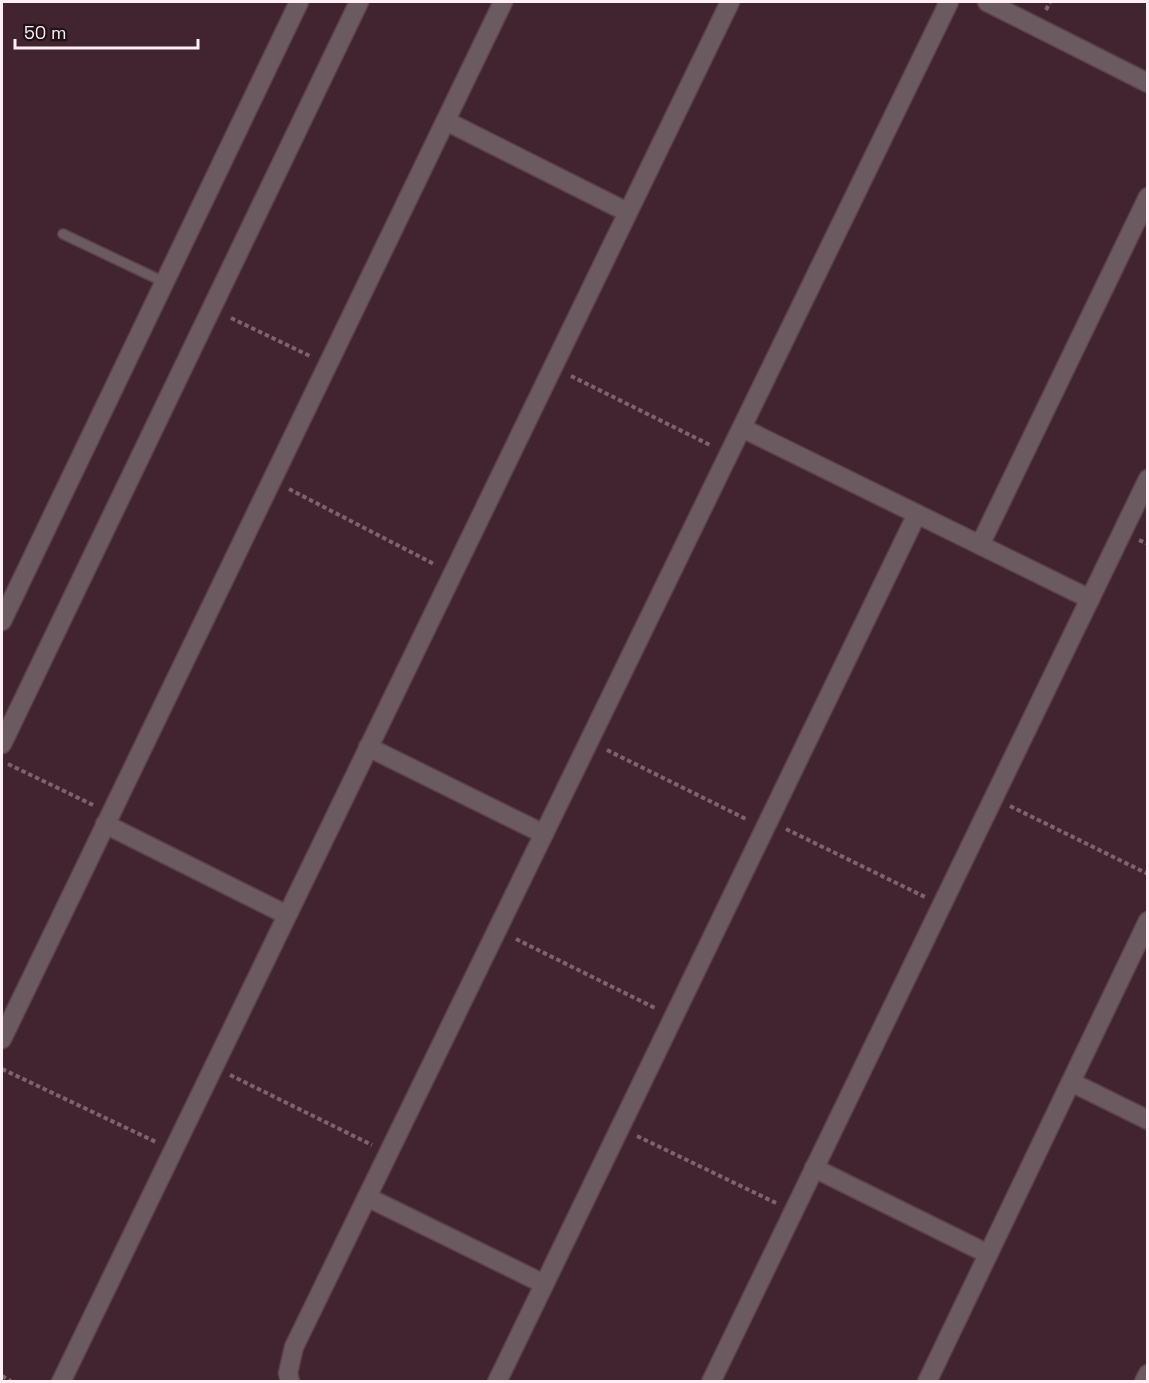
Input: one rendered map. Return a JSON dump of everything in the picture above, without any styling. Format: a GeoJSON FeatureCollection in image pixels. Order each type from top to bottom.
{"type":"FeatureCollection","features":[{"type":"Feature","properties":{"kind":"street"},"geometry":{"type":"LineString","coordinates":[[2,621],[299,2]]}},
{"type":"Feature","properties":{"kind":"street"},"geometry":{"type":"LineString","coordinates":[[2,744],[359,2]]}},
{"type":"Feature","properties":{"kind":"street"},"geometry":{"type":"LineString","coordinates":[[2,1039],[503,2]]}},
{"type":"Feature","properties":{"kind":"street"},"geometry":{"type":"LineString","coordinates":[[61,1382],[730,2]]}},
{"type":"Feature","properties":{"kind":"street"},"geometry":{"type":"LineString","coordinates":[[290,1382],[288,1373],[294,1347],[949,2]]}},
{"type":"Feature","properties":{"kind":"street"},"geometry":{"type":"LineString","coordinates":[[987,2],[1148,83]]}},
{"type":"Feature","properties":{"kind":"street"},"geometry":{"type":"LineString","coordinates":[[446,121],[627,212]]}},
{"type":"Feature","properties":{"kind":"street"},"geometry":{"type":"LineString","coordinates":[[980,545],[1148,197]]}},
{"type":"Feature","properties":{"kind":"street"},"geometry":{"type":"LineString","coordinates":[[742,428],[1090,599]]}},
{"type":"Feature","properties":{"kind":"street"},"geometry":{"type":"LineString","coordinates":[[711,1382],[1148,479]]}},
{"type":"Feature","properties":{"kind":"street"},"geometry":{"type":"LineString","coordinates":[[496,1382],[917,514]]}},
{"type":"Feature","properties":{"kind":"street"},"geometry":{"type":"LineString","coordinates":[[368,747],[544,834]]}},
{"type":"Feature","properties":{"kind":"street"},"geometry":{"type":"LineString","coordinates":[[108,819],[287,915]]}},
{"type":"Feature","properties":{"kind":"street"},"geometry":{"type":"LineString","coordinates":[[927,1382],[1148,921]]}},
{"type":"Feature","properties":{"kind":"street"},"geometry":{"type":"LineString","coordinates":[[1071,1082],[1148,1120]]}},
{"type":"Feature","properties":{"kind":"street"},"geometry":{"type":"LineString","coordinates":[[814,1168],[988,1254]]}},
{"type":"Feature","properties":{"kind":"street"},"geometry":{"type":"LineString","coordinates":[[367,1197],[544,1284]]}},
{"type":"Feature","properties":{"kind":"street"},"geometry":{"type":"LineString","coordinates":[[1144,1381],[1148,1374]]}},
{"type":"Feature","properties":{"kind":"lane"},"geometry":{"type":"LineString","coordinates":[[63,234],[164,282]]}},
{"type":"Feature","properties":{"kind":"path"},"geometry":{"type":"LineString","coordinates":[[211,309],[328,365]]}},
{"type":"Feature","properties":{"kind":"path"},"geometry":{"type":"LineString","coordinates":[[552,367],[729,454]]}},
{"type":"Feature","properties":{"kind":"path"},"geometry":{"type":"LineString","coordinates":[[272,480],[452,573]]}},
{"type":"Feature","properties":{"kind":"path"},"geometry":{"type":"LineString","coordinates":[[589,741],[942,905]]}},
{"type":"Feature","properties":{"kind":"path"},"geometry":{"type":"LineString","coordinates":[[2,762],[108,819]]}},
{"type":"Feature","properties":{"kind":"path"},"geometry":{"type":"LineString","coordinates":[[994,797],[1148,874]]}},
{"type":"Feature","properties":{"kind":"path"},"geometry":{"type":"LineString","coordinates":[[497,930],[674,1017]]}},
{"type":"Feature","properties":{"kind":"path"},"geometry":{"type":"LineString","coordinates":[[213,1067],[388,1153]]}},
{"type":"Feature","properties":{"kind":"path"},"geometry":{"type":"LineString","coordinates":[[2,1069],[173,1150]]}},
{"type":"Feature","properties":{"kind":"path"},"geometry":{"type":"LineString","coordinates":[[620,1127],[793,1212]]}},
{"type":"Feature","properties":{"kind":"path"},"geometry":{"type":"LineString","coordinates":[[2,1376],[12,1382]]}}]}
